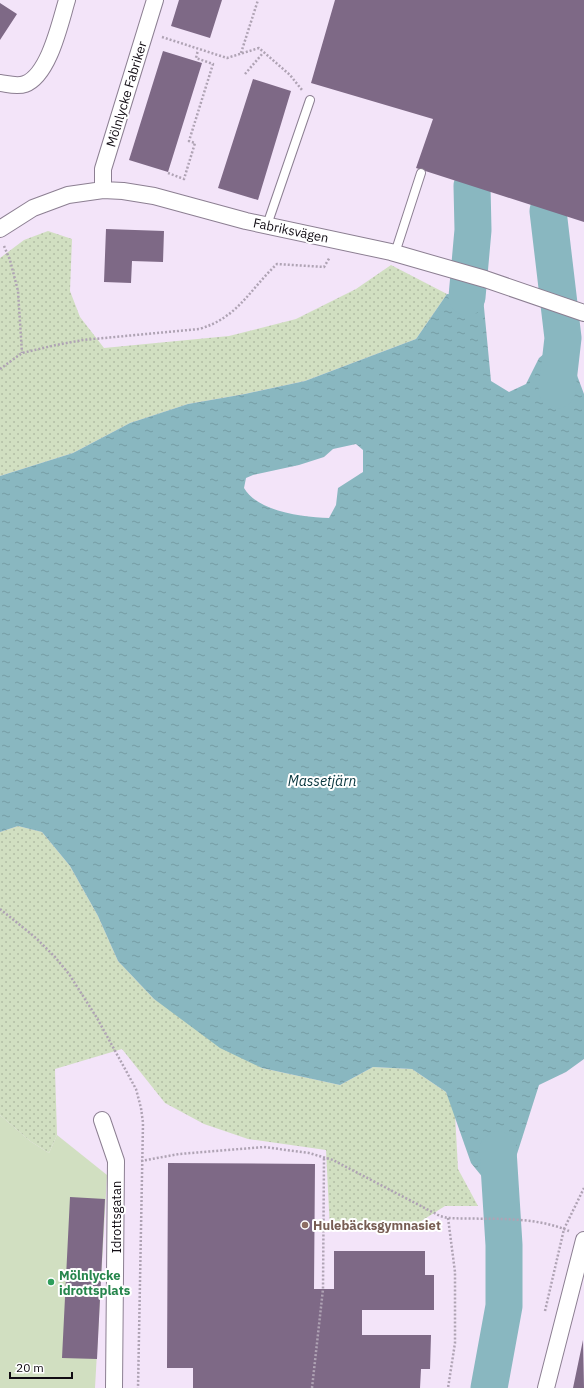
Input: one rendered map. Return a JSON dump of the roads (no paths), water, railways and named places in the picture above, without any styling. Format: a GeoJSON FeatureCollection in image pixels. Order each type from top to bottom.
{"type":"FeatureCollection","features":[{"type":"Feature","properties":{"kind":"street"},"geometry":{"type":"LineString","coordinates":[[0,83],[12,85],[24,84],[34,78],[46,60],[67,0]]}},
{"type":"Feature","properties":{"kind":"street","name":"Mölnlycke Fabriker"},"geometry":{"type":"LineString","coordinates":[[103,190],[103,169],[155,0]]}},
{"type":"Feature","properties":{"kind":"street","name":"Fabriksvägen"},"geometry":{"type":"LineString","coordinates":[[2,237],[33,208],[68,195],[103,190],[154,196],[266,225],[395,253],[485,279],[584,313]]}},
{"type":"Feature","properties":{"kind":"street","name":"Idrottsgatan"},"geometry":{"type":"LineString","coordinates":[[102,1120],[116,1161],[114,1388]]}},
{"type":"Feature","properties":{"kind":"street"},"geometry":{"type":"LineString","coordinates":[[546,1388],[578,1236]]}},
{"type":"Feature","properties":{"kind":"lane"},"geometry":{"type":"LineString","coordinates":[[266,225],[310,100]]}},
{"type":"Feature","properties":{"kind":"lane"},"geometry":{"type":"LineString","coordinates":[[395,253],[421,173]]}},
{"type":"Feature","properties":{"kind":"water","name":"Massetjärn"},"geometry":{"type":"Polygon","coordinates":[[[447,294],[483,297],[491,381],[509,392],[526,384],[539,358],[563,338],[584,394],[584,1059],[566,1072],[539,1085],[502,1201],[471,1163],[446,1092],[412,1069],[373,1067],[340,1085],[262,1068],[220,1048],[154,999],[118,961],[98,916],[70,866],[42,832],[18,826],[0,832],[0,476],[73,453],[130,423],[188,404],[305,381],[416,339],[447,294]],[[356,444],[333,449],[324,457],[299,465],[253,475],[246,478],[244,488],[260,503],[270,508],[282,512],[329,518],[336,505],[338,488],[363,472],[363,450],[356,444]]]}},
{"type":"Feature","properties":{"kind":"waterway"},"geometry":{"type":"LineString","coordinates":[[467,297],[473,230],[472,186]]}},
{"type":"Feature","properties":{"kind":"waterway"},"geometry":{"type":"LineString","coordinates":[[548,211],[563,338],[557,390]]}},
{"type":"Feature","properties":{"kind":"waterway"},"geometry":{"type":"LineString","coordinates":[[489,1388],[504,1306],[504,1245],[498,1150]]}},
{"type":"Feature","properties":{"kind":"place","name":"Hulebäcksgymnasiet"},"geometry":{"type":"Point","coordinates":[305,1225]}},
{"type":"Feature","properties":{"kind":"place","name":"Mölnlycke idrottsplats"},"geometry":{"type":"Point","coordinates":[51,1282]}}]}
